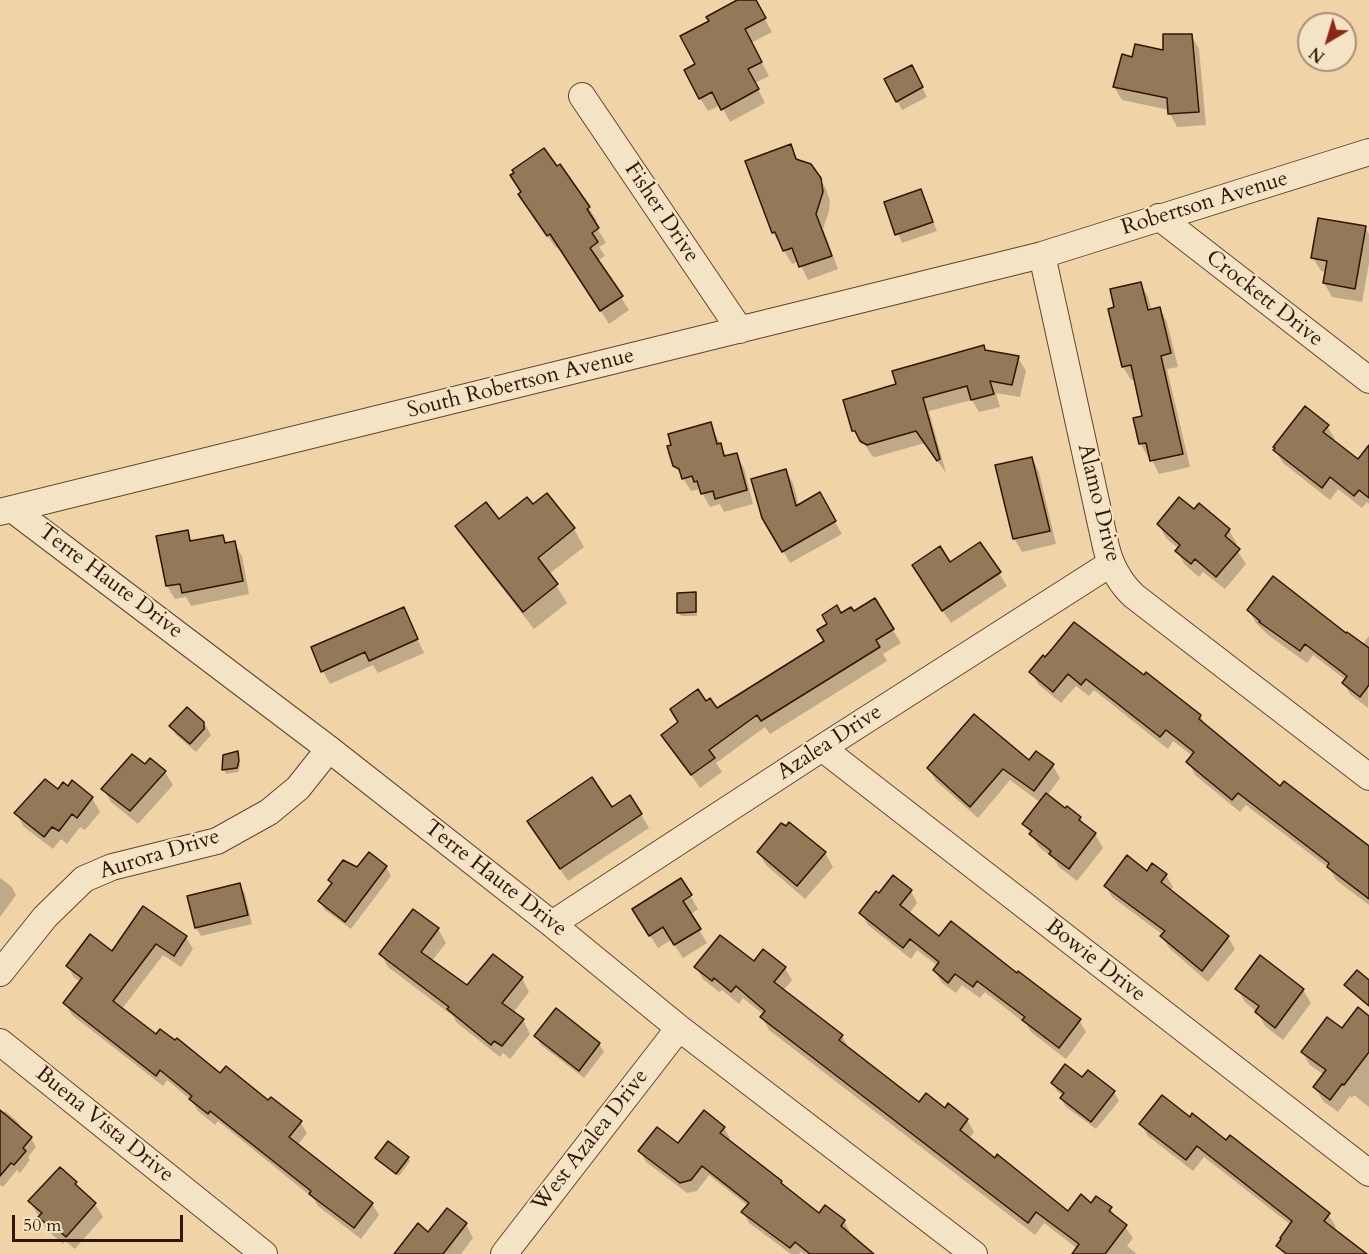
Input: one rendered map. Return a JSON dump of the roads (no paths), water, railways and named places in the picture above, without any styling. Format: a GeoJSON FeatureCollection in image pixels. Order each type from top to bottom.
{"type":"FeatureCollection","features":[{"type":"Feature","properties":{"kind":"street","name":"Fisher Drive"},"geometry":{"type":"LineString","coordinates":[[582,96],[740,330]]}},
{"type":"Feature","properties":{"kind":"street","name":"Robertson Avenue"},"geometry":{"type":"LineString","coordinates":[[1042,255],[1369,152]]}},
{"type":"Feature","properties":{"kind":"street","name":"Crockett Drive"},"geometry":{"type":"LineString","coordinates":[[1160,217],[1369,380]]}},
{"type":"Feature","properties":{"kind":"street","name":"South Robertson Avenue"},"geometry":{"type":"LineString","coordinates":[[6,510],[1042,255]]}},
{"type":"Feature","properties":{"kind":"street","name":"Alamo Drive"},"geometry":{"type":"LineString","coordinates":[[1042,255],[1110,564],[1124,587],[1369,777]]}},
{"type":"Feature","properties":{"kind":"street","name":"Terre Haute Drive"},"geometry":{"type":"LineString","coordinates":[[6,510],[329,749],[552,924],[679,1028],[974,1254]]}},
{"type":"Feature","properties":{"kind":"street","name":"Azalea Drive"},"geometry":{"type":"LineString","coordinates":[[552,924],[1110,564]]}},
{"type":"Feature","properties":{"kind":"street","name":"Bowie Drive"},"geometry":{"type":"LineString","coordinates":[[822,748],[1369,1173]]}},
{"type":"Feature","properties":{"kind":"street","name":"Aurora Drive"},"geometry":{"type":"LineString","coordinates":[[0,973],[45,917],[84,879],[112,867],[217,841],[269,813],[298,788],[329,749]]}},
{"type":"Feature","properties":{"kind":"street","name":"West Azalea Drive"},"geometry":{"type":"LineString","coordinates":[[504,1254],[679,1028]]}},
{"type":"Feature","properties":{"kind":"street","name":"Buena Vista Drive"},"geometry":{"type":"LineString","coordinates":[[0,1041],[264,1254]]}}]}
